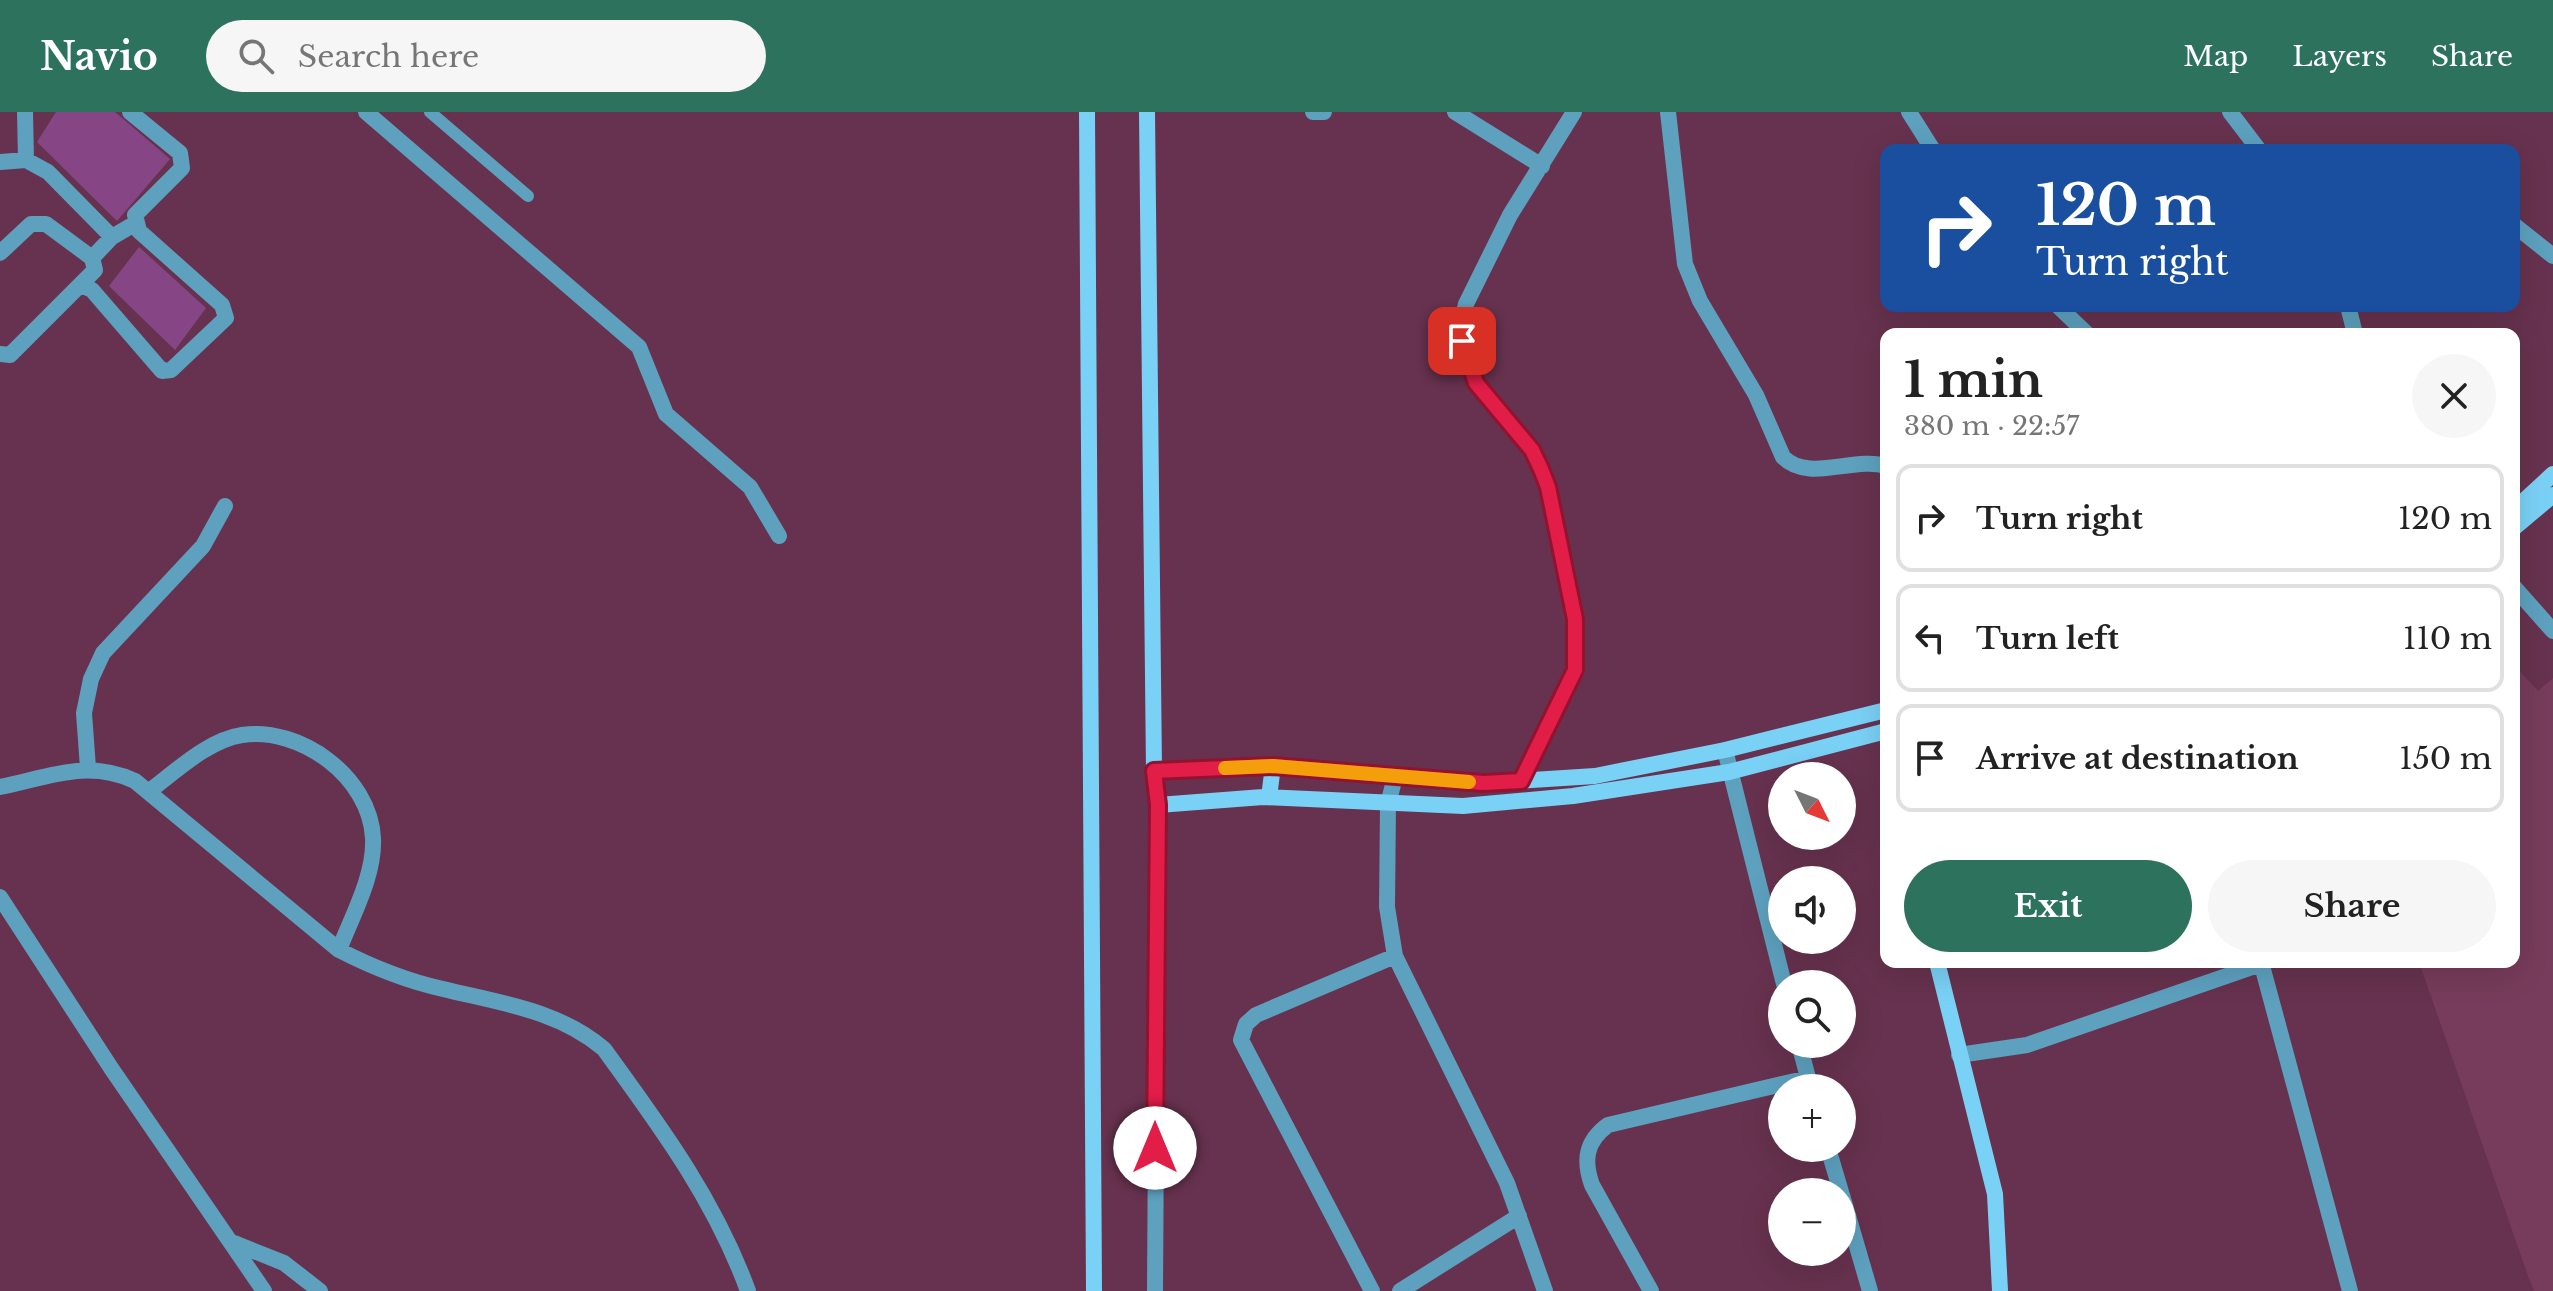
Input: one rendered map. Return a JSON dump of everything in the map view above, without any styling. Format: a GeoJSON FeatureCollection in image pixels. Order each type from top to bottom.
{"type":"FeatureCollection","features":[{"type":"Feature","properties":{"kind":"street"},"geometry":{"type":"LineString","coordinates":[[25,112],[26,160]]}},
{"type":"Feature","properties":{"kind":"street"},"geometry":{"type":"LineString","coordinates":[[81,285],[92,290],[162,371],[171,370],[226,318],[222,305],[139,231],[135,215],[182,168],[180,153],[130,112]]}},
{"type":"Feature","properties":{"kind":"street"},"geometry":{"type":"LineString","coordinates":[[366,112],[639,347],[666,414],[750,487],[779,536]]}},
{"type":"Feature","properties":{"kind":"street"},"geometry":{"type":"LineString","coordinates":[[1087,112],[1094,1291]]}},
{"type":"Feature","properties":{"kind":"street"},"geometry":{"type":"LineString","coordinates":[[1147,112],[1154,771],[1158,805],[1155,1291]]}},
{"type":"Feature","properties":{"kind":"street"},"geometry":{"type":"LineString","coordinates":[[1313,112],[1324,112]]}},
{"type":"Feature","properties":{"kind":"street"},"geometry":{"type":"LineString","coordinates":[[1455,112],[1542,166]]}},
{"type":"Feature","properties":{"kind":"street"},"geometry":{"type":"LineString","coordinates":[[1521,781],[1575,670],[1575,619],[1548,487],[1532,450],[1476,383],[1460,328],[1466,304],[1491,252],[1574,112]]}},
{"type":"Feature","properties":{"kind":"street"},"geometry":{"type":"LineString","coordinates":[[1668,112],[1685,264],[1700,301],[1756,395],[1783,457],[1790,465],[1809,468],[1880,464]]}},
{"type":"Feature","properties":{"kind":"street"},"geometry":{"type":"LineString","coordinates":[[1909,112],[1929,144]]}},
{"type":"Feature","properties":{"kind":"street"},"geometry":{"type":"LineString","coordinates":[[2230,112],[2254,144]]}},
{"type":"Feature","properties":{"kind":"street"},"geometry":{"type":"LineString","coordinates":[[0,162],[26,160],[48,172],[112,237]]}},
{"type":"Feature","properties":{"kind":"street"},"geometry":{"type":"LineString","coordinates":[[92,258],[112,237],[136,223]]}},
{"type":"Feature","properties":{"kind":"street"},"geometry":{"type":"LineString","coordinates":[[0,253],[31,224],[46,224],[92,258],[95,270],[10,355],[0,354]]}},
{"type":"Feature","properties":{"kind":"street"},"geometry":{"type":"LineString","coordinates":[[2520,230],[2553,256]]}},
{"type":"Feature","properties":{"kind":"street"},"geometry":{"type":"LineString","coordinates":[[2064,312],[2081,328]]}},
{"type":"Feature","properties":{"kind":"street"},"geometry":{"type":"LineString","coordinates":[[2520,504],[2553,474]]}},
{"type":"Feature","properties":{"kind":"street"},"geometry":{"type":"LineString","coordinates":[[2520,523],[2553,495]]}},
{"type":"Feature","properties":{"kind":"street"},"geometry":{"type":"LineString","coordinates":[[88,768],[84,713],[91,679],[103,653],[203,546],[225,506]]}},
{"type":"Feature","properties":{"kind":"street"},"geometry":{"type":"LineString","coordinates":[[2520,594],[2553,631]]}},
{"type":"Feature","properties":{"kind":"street"},"geometry":{"type":"LineString","coordinates":[[1154,771],[1273,766],[1483,783],[1595,776],[1725,750],[1880,711]]}},
{"type":"Feature","properties":{"kind":"street"},"geometry":{"type":"LineString","coordinates":[[148,792],[207,749],[240,735],[275,734],[303,744],[326,759],[350,782],[363,804],[374,838],[368,874],[339,950]]}},
{"type":"Feature","properties":{"kind":"street"},"geometry":{"type":"LineString","coordinates":[[1158,805],[1269,797],[1463,806],[1558,798],[1729,772],[1880,738]]}},
{"type":"Feature","properties":{"kind":"street"},"geometry":{"type":"LineString","coordinates":[[1725,750],[1780,970]]}},
{"type":"Feature","properties":{"kind":"street"},"geometry":{"type":"LineString","coordinates":[[1269,797],[1273,766]]}},
{"type":"Feature","properties":{"kind":"street"},"geometry":{"type":"LineString","coordinates":[[0,787],[88,768],[111,770],[148,792],[339,950],[371,967],[547,1015],[590,1038],[604,1049],[678,1150],[706,1197],[748,1291]]}},
{"type":"Feature","properties":{"kind":"street"},"geometry":{"type":"LineString","coordinates":[[1395,777],[1388,804],[1387,907],[1395,956],[1507,1183],[1545,1291]]}},
{"type":"Feature","properties":{"kind":"street"},"geometry":{"type":"LineString","coordinates":[[0,897],[111,1068],[234,1243],[264,1291]]}},
{"type":"Feature","properties":{"kind":"street"},"geometry":{"type":"LineString","coordinates":[[1372,1291],[1241,1040],[1246,1024],[1256,1015],[1395,956]]}},
{"type":"Feature","properties":{"kind":"street"},"geometry":{"type":"LineString","coordinates":[[1938,968],[1995,1194],[2000,1291]]}},
{"type":"Feature","properties":{"kind":"street"},"geometry":{"type":"LineString","coordinates":[[1959,1055],[2027,1045],[2247,968]]}},
{"type":"Feature","properties":{"kind":"street"},"geometry":{"type":"LineString","coordinates":[[2262,968],[2350,1291]]}},
{"type":"Feature","properties":{"kind":"street"},"geometry":{"type":"LineString","coordinates":[[1651,1291],[1586,1169],[1588,1147],[1608,1125],[1768,1092]]}},
{"type":"Feature","properties":{"kind":"street"},"geometry":{"type":"LineString","coordinates":[[1400,1291],[1519,1216]]}},
{"type":"Feature","properties":{"kind":"street"},"geometry":{"type":"LineString","coordinates":[[1856,1242],[1870,1291]]}},
{"type":"Feature","properties":{"kind":"street"},"geometry":{"type":"LineString","coordinates":[[234,1243],[284,1263],[320,1291]]}},
{"type":"Feature","properties":{"kind":"lane"},"geometry":{"type":"LineString","coordinates":[[430,112],[528,196]]}},
{"type":"Feature","properties":{"kind":"shaded area"},"geometry":{"type":"Polygon","coordinates":[[[2520,672],[2538,691],[2553,678],[2553,1291],[2534,1291],[2421,968],[2520,968],[2520,672]]]}},
{"type":"Feature","properties":{"kind":"building"},"geometry":{"type":"Polygon","coordinates":[[[56,112],[115,112],[170,159],[117,221],[37,142],[56,112]]]}},
{"type":"Feature","properties":{"kind":"building"},"geometry":{"type":"Polygon","coordinates":[[[139,247],[206,308],[175,350],[109,286],[139,247]]]}},
{"type":"Feature","properties":{"kind":"slow traffic"},"geometry":{"type":"LineString","coordinates":[[1225,768],[1273,766],[1469,782]]}},
{"type":"Feature","properties":{"kind":"route"},"geometry":{"type":"LineString","coordinates":[[1155,1148],[1158,805],[1154,771],[1273,766],[1483,783],[1521,781],[1575,670],[1578,644],[1575,619],[1548,487],[1532,450],[1476,383],[1462,341]]}}]}
